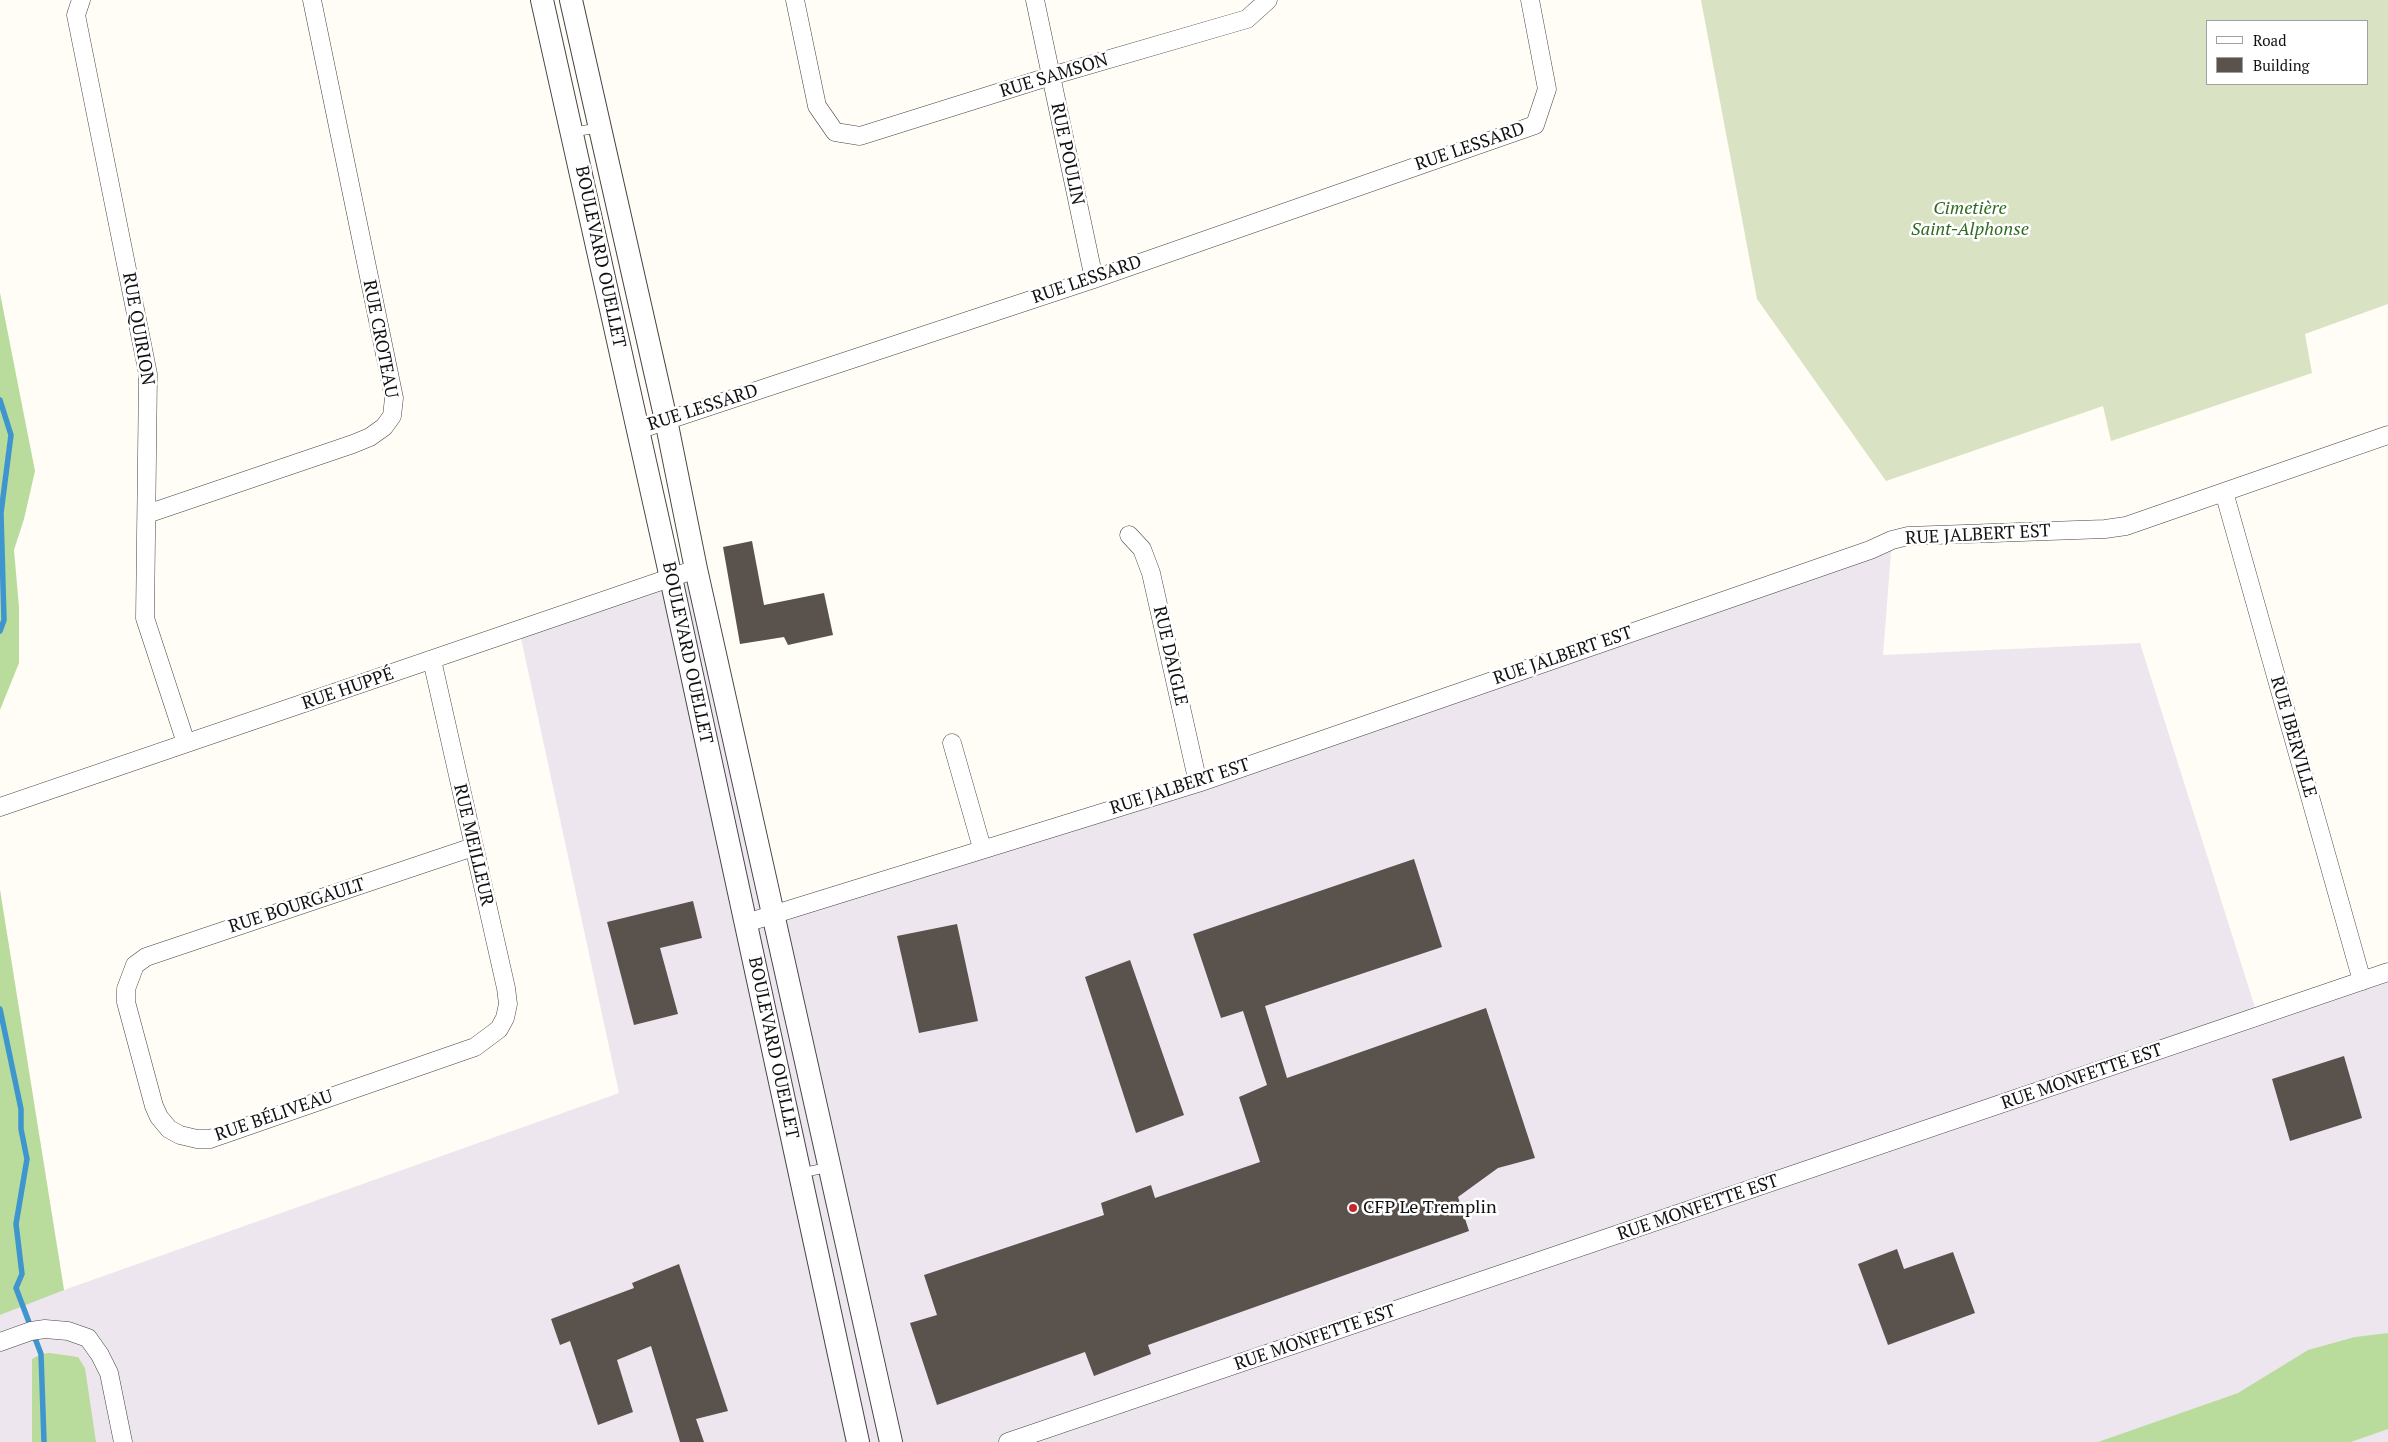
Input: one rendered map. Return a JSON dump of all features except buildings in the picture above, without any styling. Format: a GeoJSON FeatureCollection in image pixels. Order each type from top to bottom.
{"type":"FeatureCollection","features":[{"type":"Feature","properties":{"kind":"street","name":"RUE CROTEAU"},"geometry":{"type":"LineString","coordinates":[[147,514],[353,444],[384,428],[392,416],[394,398],[312,0]]}},
{"type":"Feature","properties":{"kind":"street","name":"BOULEVARD OUELLET"},"geometry":{"type":"LineString","coordinates":[[542,0],[638,430],[858,1442]]}},
{"type":"Feature","properties":{"kind":"street","name":"BOULEVARD OUELLET"},"geometry":{"type":"LineString","coordinates":[[570,0],[666,420],[696,569],[891,1442]]}},
{"type":"Feature","properties":{"kind":"street","name":"RUE SAMSON"},"geometry":{"type":"LineString","coordinates":[[795,0],[817,106],[835,132],[860,136],[1051,76],[1247,18],[1268,0]]}},
{"type":"Feature","properties":{"kind":"street","name":"RUE POULIN"},"geometry":{"type":"LineString","coordinates":[[1035,0],[1094,279]]}},
{"type":"Feature","properties":{"kind":"street","name":"RUE LESSARD"},"geometry":{"type":"LineString","coordinates":[[638,430],[1094,279],[1535,124],[1547,90],[1530,0]]}},
{"type":"Feature","properties":{"kind":"street","name":"RUE QUIRION"},"geometry":{"type":"LineString","coordinates":[[80,1],[76,15],[148,374],[145,618],[186,743]]}},
{"type":"Feature","properties":{"kind":"street","name":"RUE JALBERT EST"},"geometry":{"type":"LineString","coordinates":[[746,923],[982,848],[1198,783],[1870,550],[1892,540],[1908,536],[2105,529],[2126,526],[2388,436]]}},
{"type":"Feature","properties":{"kind":"street","name":"RUE IBERVILLE"},"geometry":{"type":"LineString","coordinates":[[2224,492],[2362,981]]}},
{"type":"Feature","properties":{"kind":"street","name":"RUE DAIGLE"},"geometry":{"type":"LineString","coordinates":[[1130,535],[1142,549],[1151,573],[1198,783]]}},
{"type":"Feature","properties":{"kind":"street","name":"RUE HUPPÉ"},"geometry":{"type":"LineString","coordinates":[[0,807],[696,569]]}},
{"type":"Feature","properties":{"kind":"street","name":"RUE MEILLEUR"},"geometry":{"type":"LineString","coordinates":[[432,660],[506,988],[508,1004],[505,1018],[499,1029]]}},
{"type":"Feature","properties":{"kind":"street"},"geometry":{"type":"LineString","coordinates":[[952,743],[982,848]]}},
{"type":"Feature","properties":{"kind":"street","name":"RUE BOURGAULT"},"geometry":{"type":"LineString","coordinates":[[130,976],[135,965],[146,957],[474,847]]}},
{"type":"Feature","properties":{"kind":"street","name":"RUE MONFETTE EST"},"geometry":{"type":"LineString","coordinates":[[1008,1442],[2388,972]]}},
{"type":"Feature","properties":{"kind":"street","name":"RUE BÉLIVEAU"},"geometry":{"type":"LineString","coordinates":[[130,976],[126,1002],[154,1106],[159,1117],[169,1129],[180,1135],[197,1139],[210,1138],[475,1047],[499,1029]]}},
{"type":"Feature","properties":{"kind":"street"},"geometry":{"type":"LineString","coordinates":[[0,1342],[31,1331],[45,1329],[68,1331],[88,1338],[100,1355],[109,1373],[123,1442]]}},
{"type":"Feature","properties":{"kind":"lane"},"geometry":{"type":"LineString","coordinates":[[572,132],[598,128]]}},
{"type":"Feature","properties":{"kind":"lane"},"geometry":{"type":"LineString","coordinates":[[800,1173],[830,1167]]}},
{"type":"Feature","properties":{"kind":"shaded area"},"geometry":{"type":"Polygon","coordinates":[[[1892,540],[1883,655],[2140,643],[2258,1017],[2388,972],[2388,1442],[0,1442],[0,890],[64,1290],[619,1093],[519,629],[696,569],[774,913],[1198,783],[1892,540]]]}},
{"type":"Feature","properties":{"kind":"green space","name":"Cimetière Saint-Alphonse"},"geometry":{"type":"Polygon","coordinates":[[[1701,0],[2388,0],[2388,304],[2305,334],[2312,373],[2111,441],[2103,406],[1886,481],[1757,299],[1701,0]]]}},
{"type":"Feature","properties":{"kind":"green space"},"geometry":{"type":"Polygon","coordinates":[[[0,293],[35,471],[24,519],[14,550],[19,607],[19,663],[0,710],[0,293]]]}},
{"type":"Feature","properties":{"kind":"green space"},"geometry":{"type":"Polygon","coordinates":[[[0,890],[64,1290],[0,1315],[0,890]]]}},
{"type":"Feature","properties":{"kind":"green space"},"geometry":{"type":"Polygon","coordinates":[[[2388,1333],[2388,1429],[2351,1442],[2098,1442],[2238,1393],[2308,1350],[2355,1337],[2388,1333]]]}},
{"type":"Feature","properties":{"kind":"green space"},"geometry":{"type":"Polygon","coordinates":[[[50,1353],[78,1357],[85,1368],[96,1442],[32,1442],[32,1359],[41,1354],[50,1353]]]}},
{"type":"Feature","properties":{"kind":"waterway"},"geometry":{"type":"LineString","coordinates":[[0,400],[11,435],[1,513],[4,620],[0,631]]}},
{"type":"Feature","properties":{"kind":"waterway"},"geometry":{"type":"LineString","coordinates":[[0,1009],[21,1109],[21,1129],[27,1159],[16,1224],[22,1274],[16,1288],[41,1354],[44,1442]]}},
{"type":"Feature","properties":{"kind":"place","name":"CFP Le Tremplin"},"geometry":{"type":"Point","coordinates":[1353,1208]}}]}
